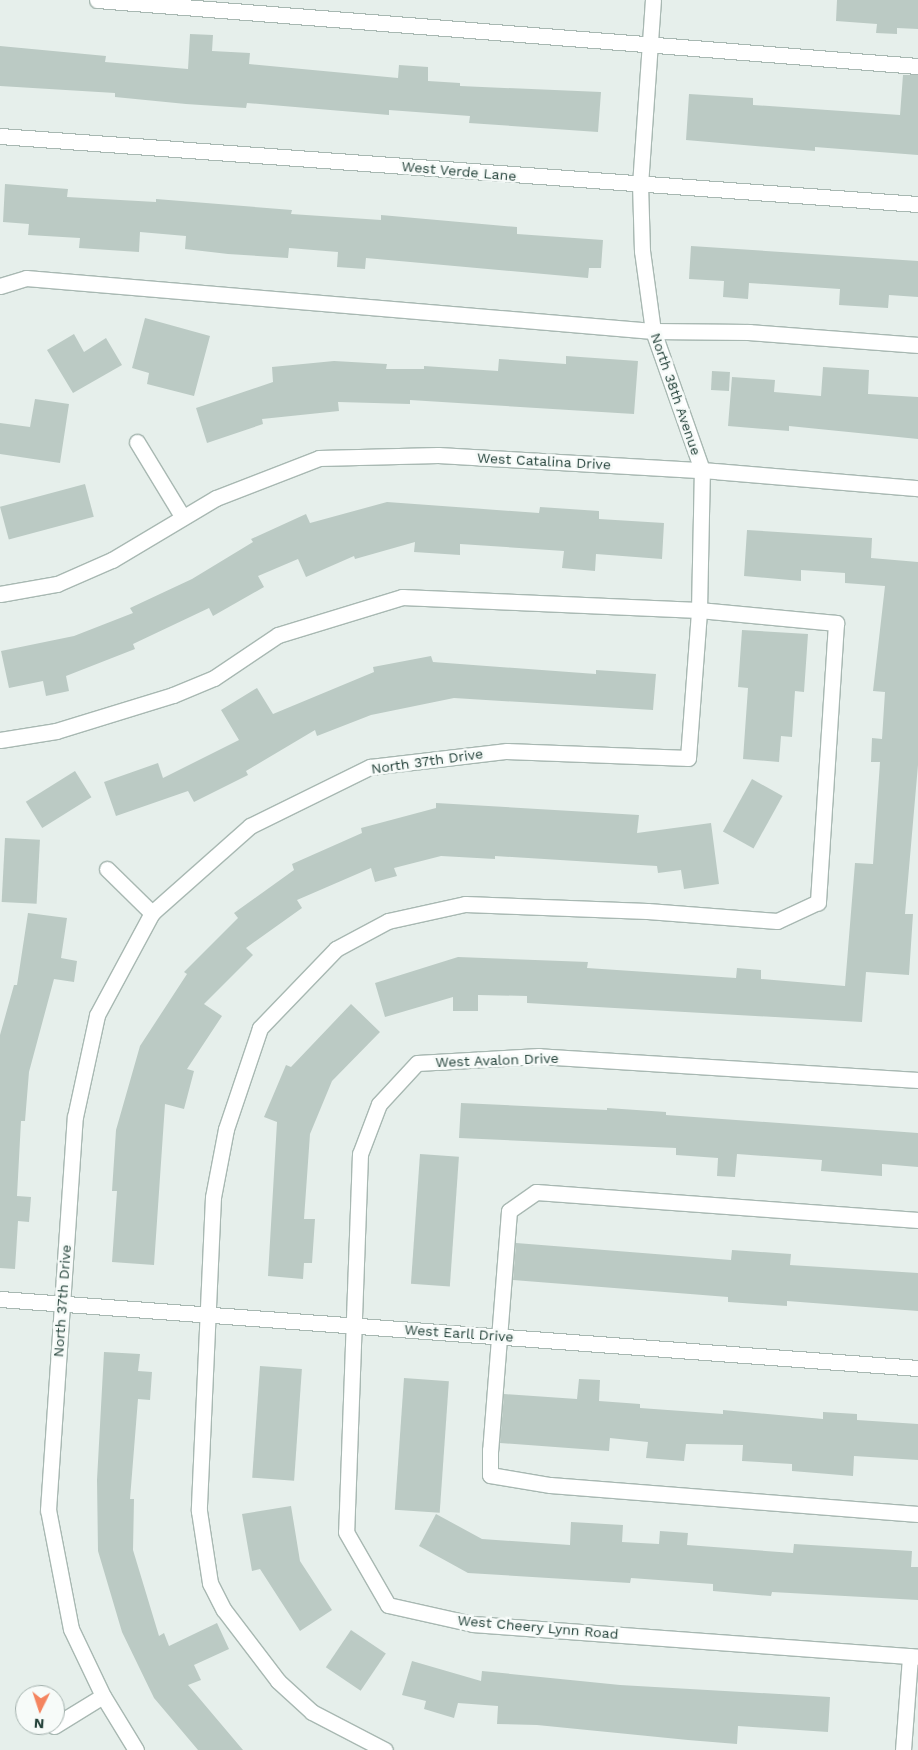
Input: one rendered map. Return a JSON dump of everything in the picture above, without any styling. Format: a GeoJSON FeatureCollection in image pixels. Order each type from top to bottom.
{"type":"FeatureCollection","features":[{"type":"Feature","properties":{"kind":"street"},"geometry":{"type":"LineString","coordinates":[[97,0],[918,66]]}},
{"type":"Feature","properties":{"kind":"street","name":"North 38th Avenue"},"geometry":{"type":"LineString","coordinates":[[653,0],[640,185],[642,251],[653,330],[702,470],[699,610],[688,758]]}},
{"type":"Feature","properties":{"kind":"street","name":"West Verde Lane"},"geometry":{"type":"LineString","coordinates":[[0,136],[640,185],[918,204]]}},
{"type":"Feature","properties":{"kind":"street"},"geometry":{"type":"LineString","coordinates":[[0,286],[26,278],[653,330],[749,332],[918,344]]}},
{"type":"Feature","properties":{"kind":"street"},"geometry":{"type":"LineString","coordinates":[[137,442],[182,516]]}},
{"type":"Feature","properties":{"kind":"street","name":"West Catalina Drive"},"geometry":{"type":"LineString","coordinates":[[0,594],[57,584],[112,560],[182,516],[216,498],[319,458],[438,455],[702,470],[918,488]]}},
{"type":"Feature","properties":{"kind":"street"},"geometry":{"type":"LineString","coordinates":[[0,740],[56,731],[173,695],[214,678],[278,635],[402,598],[699,610],[836,623],[818,902],[777,922],[647,911],[466,904],[388,921],[336,949],[260,1028],[226,1130],[215,1188],[200,1512],[210,1582],[224,1610],[278,1681],[312,1712],[385,1750]]}},
{"type":"Feature","properties":{"kind":"street","name":"North 37th Drive"},"geometry":{"type":"LineString","coordinates":[[136,1750],[103,1696],[71,1629],[48,1510],[75,1117],[97,1014],[152,913],[250,826],[370,767],[507,751],[688,758]]}},
{"type":"Feature","properties":{"kind":"street"},"geometry":{"type":"LineString","coordinates":[[107,869],[152,913]]}},
{"type":"Feature","properties":{"kind":"street","name":"West Avalon Drive"},"geometry":{"type":"LineString","coordinates":[[356,1326],[360,1154],[379,1104],[417,1063],[539,1056],[918,1080]]}},
{"type":"Feature","properties":{"kind":"street"},"geometry":{"type":"LineString","coordinates":[[918,1220],[536,1192],[509,1212],[496,1336],[490,1475],[550,1486],[918,1514]]}},
{"type":"Feature","properties":{"kind":"street","name":"West Earll Drive"},"geometry":{"type":"LineString","coordinates":[[0,1299],[918,1368]]}},
{"type":"Feature","properties":{"kind":"street","name":"West Cheery Lynn Road"},"geometry":{"type":"LineString","coordinates":[[356,1326],[346,1532],[388,1605],[473,1624],[914,1657]]}},
{"type":"Feature","properties":{"kind":"street"},"geometry":{"type":"LineString","coordinates":[[903,1750],[914,1657]]}},
{"type":"Feature","properties":{"kind":"street"},"geometry":{"type":"LineString","coordinates":[[65,1719],[103,1696]]}},
{"type":"Feature","properties":{"kind":"building"},"geometry":{"type":"Polygon","coordinates":[[[837,0],[918,0],[918,29],[897,28],[897,34],[876,33],[877,24],[836,21],[837,0]]]}},
{"type":"Feature","properties":{"kind":"building"},"geometry":{"type":"Polygon","coordinates":[[[190,34],[213,35],[212,51],[250,53],[249,64],[398,78],[399,65],[428,67],[428,81],[460,83],[460,86],[601,92],[598,132],[469,123],[470,116],[389,110],[389,115],[247,103],[246,108],[115,97],[115,93],[0,86],[0,46],[106,56],[105,62],[188,69],[190,34]]]}},
{"type":"Feature","properties":{"kind":"building"},"geometry":{"type":"Polygon","coordinates":[[[903,75],[918,75],[918,155],[815,147],[815,151],[686,140],[689,94],[753,98],[753,105],[900,115],[903,75]]]}},
{"type":"Feature","properties":{"kind":"building"},"geometry":{"type":"Polygon","coordinates":[[[5,184],[68,189],[67,197],[156,202],[156,199],[292,210],[291,214],[381,220],[381,215],[517,227],[517,234],[603,240],[601,268],[589,268],[588,278],[366,258],[365,269],[337,267],[338,252],[289,248],[288,258],[228,254],[185,249],[186,236],[140,232],[139,252],[79,248],[80,238],[28,235],[29,224],[3,222],[5,184]]]}},
{"type":"Feature","properties":{"kind":"building"},"geometry":{"type":"Polygon","coordinates":[[[691,246],[918,261],[918,297],[889,295],[888,308],[839,305],[840,289],[749,283],[748,299],[723,297],[724,281],[689,279],[691,246]]]}},
{"type":"Feature","properties":{"kind":"building"},"geometry":{"type":"Polygon","coordinates":[[[145,318],[210,336],[194,396],[147,384],[149,373],[132,368],[145,318]]]}},
{"type":"Feature","properties":{"kind":"building"},"geometry":{"type":"Polygon","coordinates":[[[74,334],[84,352],[106,338],[122,365],[73,393],[47,350],[74,334]]]}},
{"type":"Feature","properties":{"kind":"building"},"geometry":{"type":"Polygon","coordinates":[[[566,356],[638,361],[634,414],[410,400],[410,404],[338,402],[339,411],[262,419],[263,424],[207,443],[196,408],[273,382],[272,367],[334,361],[387,364],[386,369],[424,369],[424,366],[498,371],[499,359],[566,364],[566,356]]]}},
{"type":"Feature","properties":{"kind":"building"},"geometry":{"type":"Polygon","coordinates":[[[823,367],[869,370],[868,394],[918,397],[918,439],[789,426],[789,431],[728,426],[732,377],[775,380],[774,392],[821,396],[823,367]]]}},
{"type":"Feature","properties":{"kind":"building"},"geometry":{"type":"Polygon","coordinates":[[[712,371],[730,372],[729,391],[711,390],[712,371]]]}},
{"type":"Feature","properties":{"kind":"building"},"geometry":{"type":"Polygon","coordinates":[[[35,399],[69,404],[60,463],[0,454],[0,423],[30,427],[35,399]]]}},
{"type":"Feature","properties":{"kind":"building"},"geometry":{"type":"Polygon","coordinates":[[[85,484],[94,517],[9,540],[0,507],[85,484]]]}},
{"type":"Feature","properties":{"kind":"building"},"geometry":{"type":"Polygon","coordinates":[[[387,502],[539,513],[540,507],[599,511],[599,519],[664,523],[662,559],[596,554],[595,571],[562,568],[564,551],[460,544],[460,555],[414,552],[415,542],[355,559],[354,556],[306,577],[298,559],[258,576],[264,587],[213,616],[209,608],[133,644],[135,649],[66,676],[69,691],[46,696],[43,681],[9,688],[1,651],[74,636],[133,613],[130,608],[192,579],[253,542],[251,539],[306,514],[310,523],[387,502]]]}},
{"type":"Feature","properties":{"kind":"building"},"geometry":{"type":"Polygon","coordinates":[[[747,530],[872,538],[871,558],[918,562],[918,765],[905,914],[913,914],[909,975],[866,972],[862,1022],[527,1003],[527,996],[478,995],[478,1011],[453,1011],[453,997],[385,1017],[375,983],[458,957],[588,962],[587,968],[736,978],[737,968],[761,970],[761,979],[845,986],[855,863],[873,864],[880,762],[871,762],[872,738],[882,739],[885,692],[873,691],[885,586],[845,583],[845,573],[801,570],[801,581],[744,576],[747,530]]]}},
{"type":"Feature","properties":{"kind":"building"},"geometry":{"type":"Polygon","coordinates":[[[742,630],[808,634],[804,692],[795,691],[792,737],[781,736],[779,762],[743,759],[748,688],[738,687],[742,630]]]}},
{"type":"Feature","properties":{"kind":"building"},"geometry":{"type":"Polygon","coordinates":[[[431,656],[433,662],[596,674],[596,670],[656,674],[653,710],[454,698],[371,715],[317,736],[315,730],[246,771],[248,775],[194,802],[188,791],[116,816],[104,782],[158,763],[163,778],[239,740],[221,710],[257,688],[273,714],[374,672],[373,667],[431,656]]]}},
{"type":"Feature","properties":{"kind":"building"},"geometry":{"type":"Polygon","coordinates":[[[75,771],[91,797],[42,828],[26,802],[75,771]]]}},
{"type":"Feature","properties":{"kind":"building"},"geometry":{"type":"Polygon","coordinates":[[[752,779],[783,796],[754,848],[723,831],[752,779]]]}},
{"type":"Feature","properties":{"kind":"building"},"geometry":{"type":"Polygon","coordinates":[[[436,803],[639,815],[637,833],[711,823],[719,884],[684,889],[681,870],[658,873],[657,866],[495,856],[495,859],[441,856],[394,868],[397,876],[375,882],[371,868],[297,900],[302,908],[246,948],[253,955],[204,1004],[222,1016],[187,1069],[194,1071],[184,1109],[165,1104],[154,1265],[112,1262],[117,1191],[112,1191],[116,1130],[140,1046],[187,974],[184,972],[238,918],[234,913],[294,870],[292,864],[362,833],[361,828],[436,808],[436,803]]]}},
{"type":"Feature","properties":{"kind":"building"},"geometry":{"type":"Polygon","coordinates":[[[5,838],[40,840],[37,904],[2,902],[5,838]]]}},
{"type":"Feature","properties":{"kind":"building"},"geometry":{"type":"Polygon","coordinates":[[[28,913],[67,918],[61,958],[77,961],[74,982],[54,979],[29,1072],[25,1121],[21,1121],[17,1196],[31,1197],[29,1222],[18,1221],[15,1269],[0,1268],[0,1035],[14,985],[17,985],[28,913]]]}},
{"type":"Feature","properties":{"kind":"building"},"geometry":{"type":"Polygon","coordinates":[[[351,1004],[380,1032],[332,1081],[310,1134],[304,1219],[315,1219],[312,1263],[304,1263],[303,1279],[268,1276],[277,1122],[264,1117],[286,1065],[291,1067],[351,1004]]]}},
{"type":"Feature","properties":{"kind":"building"},"geometry":{"type":"Polygon","coordinates":[[[461,1103],[607,1110],[607,1108],[666,1112],[666,1115],[918,1133],[918,1167],[882,1164],[882,1176],[821,1171],[822,1160],[737,1154],[735,1177],[717,1176],[718,1158],[676,1155],[676,1148],[459,1138],[461,1103]]]}},
{"type":"Feature","properties":{"kind":"building"},"geometry":{"type":"Polygon","coordinates":[[[420,1154],[459,1157],[450,1286],[411,1284],[420,1154]]]}},
{"type":"Feature","properties":{"kind":"building"},"geometry":{"type":"Polygon","coordinates":[[[516,1243],[731,1260],[732,1250],[791,1254],[790,1265],[918,1273],[918,1311],[787,1301],[787,1306],[728,1302],[728,1297],[513,1280],[516,1243]]]}},
{"type":"Feature","properties":{"kind":"building"},"geometry":{"type":"Polygon","coordinates":[[[104,1352],[140,1354],[138,1371],[152,1372],[150,1400],[138,1399],[130,1499],[134,1499],[133,1550],[159,1636],[164,1633],[169,1646],[217,1623],[229,1649],[194,1665],[201,1680],[188,1685],[243,1750],[198,1750],[154,1698],[122,1632],[98,1551],[97,1480],[104,1352]]]}},
{"type":"Feature","properties":{"kind":"building"},"geometry":{"type":"Polygon","coordinates":[[[260,1366],[302,1369],[294,1481],[252,1478],[260,1366]]]}},
{"type":"Feature","properties":{"kind":"building"},"geometry":{"type":"Polygon","coordinates":[[[404,1378],[449,1381],[440,1513],[395,1510],[404,1378]]]}},
{"type":"Feature","properties":{"kind":"building"},"geometry":{"type":"Polygon","coordinates":[[[579,1379],[600,1380],[599,1401],[640,1404],[640,1408],[723,1414],[723,1410],[823,1419],[823,1412],[857,1414],[857,1420],[918,1424],[918,1460],[854,1456],[853,1476],[792,1471],[792,1464],[742,1461],[743,1445],[686,1444],[684,1461],[646,1458],[648,1442],[610,1438],[609,1451],[500,1443],[504,1394],[577,1399],[579,1379]]]}},
{"type":"Feature","properties":{"kind":"building"},"geometry":{"type":"Polygon","coordinates":[[[291,1506],[300,1561],[332,1610],[300,1631],[260,1569],[252,1571],[242,1514],[291,1506]]]}},
{"type":"Feature","properties":{"kind":"building"},"geometry":{"type":"Polygon","coordinates":[[[436,1514],[482,1539],[570,1545],[571,1522],[623,1525],[622,1542],[659,1544],[660,1531],[688,1533],[687,1545],[793,1553],[794,1544],[912,1551],[911,1567],[918,1567],[918,1600],[772,1592],[771,1596],[713,1591],[713,1584],[631,1578],[630,1583],[468,1573],[419,1546],[436,1514]]]}},
{"type":"Feature","properties":{"kind":"building"},"geometry":{"type":"Polygon","coordinates":[[[351,1630],[386,1653],[361,1691],[326,1667],[351,1630]]]}},
{"type":"Feature","properties":{"kind":"building"},"geometry":{"type":"Polygon","coordinates":[[[412,1661],[481,1681],[482,1671],[620,1685],[830,1697],[828,1732],[738,1726],[737,1744],[537,1725],[497,1724],[498,1706],[458,1703],[454,1718],[424,1709],[426,1701],[402,1695],[412,1661]]]}}]}
